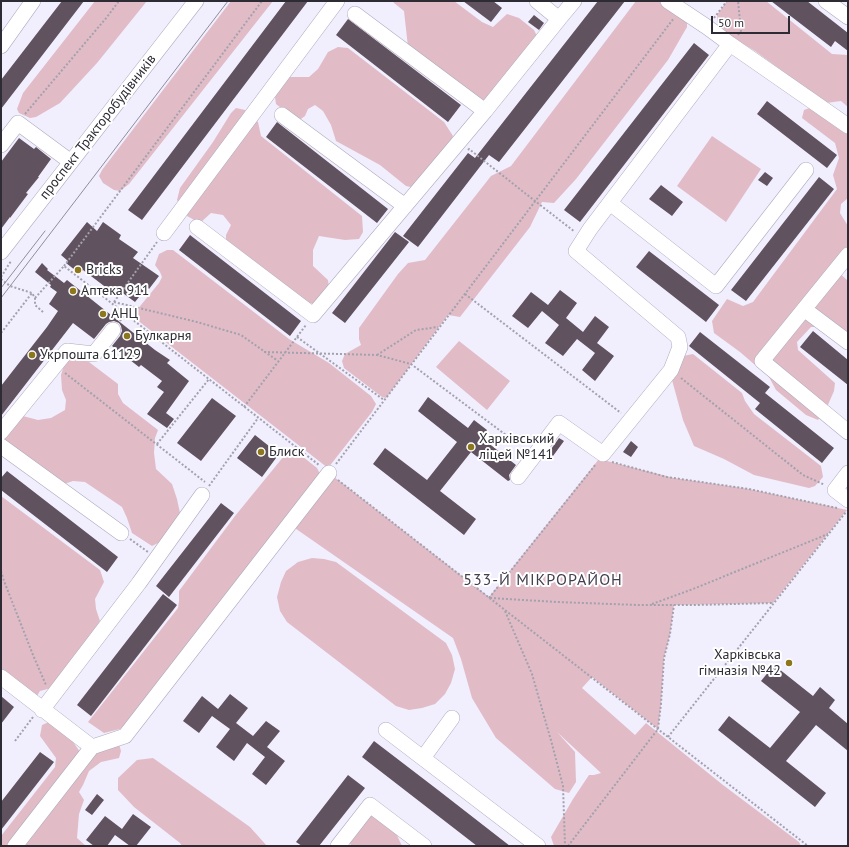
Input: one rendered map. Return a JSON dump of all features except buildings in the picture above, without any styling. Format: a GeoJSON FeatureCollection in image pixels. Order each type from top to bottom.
{"type":"FeatureCollection","features":[{"type":"Feature","properties":{"kind":"street"},"geometry":{"type":"LineString","coordinates":[[4,36],[34,1]]}},
{"type":"Feature","properties":{"kind":"street","name":"проспект Тракторобудівників"},"geometry":{"type":"LineString","coordinates":[[4,255],[71,162],[196,1]]}},
{"type":"Feature","properties":{"kind":"street"},"geometry":{"type":"LineString","coordinates":[[164,233],[337,1]]}},
{"type":"Feature","properties":{"kind":"street"},"geometry":{"type":"LineString","coordinates":[[537,1],[559,19]]}},
{"type":"Feature","properties":{"kind":"street"},"geometry":{"type":"LineString","coordinates":[[197,227],[313,315],[448,156],[574,1]]}},
{"type":"Feature","properties":{"kind":"street"},"geometry":{"type":"LineString","coordinates":[[668,1],[848,126]]}},
{"type":"Feature","properties":{"kind":"street"},"geometry":{"type":"LineString","coordinates":[[826,1],[848,17]]}},
{"type":"Feature","properties":{"kind":"street"},"geometry":{"type":"LineString","coordinates":[[356,14],[485,111]]}},
{"type":"Feature","properties":{"kind":"street"},"geometry":{"type":"LineString","coordinates":[[518,477],[559,423],[601,457],[670,370],[680,347],[678,337],[576,250],[730,44]]}},
{"type":"Feature","properties":{"kind":"street"},"geometry":{"type":"LineString","coordinates":[[282,114],[405,206]]}},
{"type":"Feature","properties":{"kind":"street"},"geometry":{"type":"LineString","coordinates":[[1,145],[18,123],[71,162]]}},
{"type":"Feature","properties":{"kind":"street"},"geometry":{"type":"LineString","coordinates":[[610,203],[716,286],[806,170]]}},
{"type":"Feature","properties":{"kind":"street"},"geometry":{"type":"LineString","coordinates":[[848,255],[762,361],[848,432]]}},
{"type":"Feature","properties":{"kind":"street"},"geometry":{"type":"LineString","coordinates":[[804,309],[848,342]]}},
{"type":"Feature","properties":{"kind":"street"},"geometry":{"type":"LineString","coordinates":[[1,432],[67,351],[94,354],[114,330]]}},
{"type":"Feature","properties":{"kind":"street"},"geometry":{"type":"LineString","coordinates":[[1,446],[121,533]]}},
{"type":"Feature","properties":{"kind":"street"},"geometry":{"type":"LineString","coordinates":[[15,846],[92,747],[125,736],[329,473]]}},
{"type":"Feature","properties":{"kind":"street"},"geometry":{"type":"LineString","coordinates":[[844,504],[835,490],[848,473]]}},
{"type":"Feature","properties":{"kind":"street"},"geometry":{"type":"LineString","coordinates":[[41,709],[52,697],[157,558],[206,490]]}},
{"type":"Feature","properties":{"kind":"street"},"geometry":{"type":"LineString","coordinates":[[1,677],[92,747]]}},
{"type":"Feature","properties":{"kind":"street"},"geometry":{"type":"LineString","coordinates":[[423,758],[452,718]]}},
{"type":"Feature","properties":{"kind":"street"},"geometry":{"type":"LineString","coordinates":[[386,730],[538,846]]}},
{"type":"Feature","properties":{"kind":"street"},"geometry":{"type":"LineString","coordinates":[[338,846],[370,805],[424,846]]}},
{"type":"Feature","properties":{"kind":"path"},"geometry":{"type":"LineString","coordinates":[[18,123],[119,1]]}},
{"type":"Feature","properties":{"kind":"path"},"geometry":{"type":"LineString","coordinates":[[43,312],[34,305],[35,298],[63,267],[262,1]]}},
{"type":"Feature","properties":{"kind":"path"},"geometry":{"type":"LineString","coordinates":[[716,15],[727,1]]}},
{"type":"Feature","properties":{"kind":"path"},"geometry":{"type":"LineString","coordinates":[[730,44],[741,31],[738,1]]}},
{"type":"Feature","properties":{"kind":"path"},"geometry":{"type":"LineString","coordinates":[[329,473],[680,10]]}},
{"type":"Feature","properties":{"kind":"path"},"geometry":{"type":"LineString","coordinates":[[448,156],[469,149],[535,202],[584,238]]}},
{"type":"Feature","properties":{"kind":"path"},"geometry":{"type":"LineString","coordinates":[[114,303],[164,233]]}},
{"type":"Feature","properties":{"kind":"path"},"geometry":{"type":"LineString","coordinates":[[4,255],[12,260],[1,278],[10,286],[32,292],[35,298]]}},
{"type":"Feature","properties":{"kind":"path"},"geometry":{"type":"LineString","coordinates":[[63,267],[64,266],[114,303],[209,380],[808,846]]}},
{"type":"Feature","properties":{"kind":"path"},"geometry":{"type":"LineString","coordinates":[[1,333],[32,292]]}},
{"type":"Feature","properties":{"kind":"path"},"geometry":{"type":"LineString","coordinates":[[465,294],[631,420]]}},
{"type":"Feature","properties":{"kind":"path"},"geometry":{"type":"LineString","coordinates":[[114,303],[197,322],[241,335],[278,362]]}},
{"type":"Feature","properties":{"kind":"path"},"geometry":{"type":"LineString","coordinates":[[244,407],[313,315]]}},
{"type":"Feature","properties":{"kind":"path"},"geometry":{"type":"LineString","coordinates":[[377,355],[416,330],[439,327]]}},
{"type":"Feature","properties":{"kind":"path"},"geometry":{"type":"LineString","coordinates":[[297,337],[384,400]]}},
{"type":"Feature","properties":{"kind":"path"},"geometry":{"type":"LineString","coordinates":[[264,352],[377,355],[411,364],[510,438]]}},
{"type":"Feature","properties":{"kind":"path"},"geometry":{"type":"LineString","coordinates":[[55,366],[157,445],[206,490],[258,418]]}},
{"type":"Feature","properties":{"kind":"path"},"geometry":{"type":"LineString","coordinates":[[670,370],[803,474],[835,490]]}},
{"type":"Feature","properties":{"kind":"path"},"geometry":{"type":"LineString","coordinates":[[157,445],[209,380]]}},
{"type":"Feature","properties":{"kind":"path"},"geometry":{"type":"LineString","coordinates":[[489,598],[601,457],[667,477],[844,504]]}},
{"type":"Feature","properties":{"kind":"path"},"geometry":{"type":"LineString","coordinates":[[668,736],[848,509]]}},
{"type":"Feature","properties":{"kind":"path"},"geometry":{"type":"LineString","coordinates":[[121,533],[157,558]]}},
{"type":"Feature","properties":{"kind":"path"},"geometry":{"type":"LineString","coordinates":[[649,605],[693,589],[829,534]]}},
{"type":"Feature","properties":{"kind":"path"},"geometry":{"type":"LineString","coordinates":[[1,570],[30,648],[52,697]]}},
{"type":"Feature","properties":{"kind":"path"},"geometry":{"type":"LineString","coordinates":[[489,598],[649,605],[773,603]]}},
{"type":"Feature","properties":{"kind":"path"},"geometry":{"type":"LineString","coordinates":[[567,846],[658,729],[664,658],[670,634],[674,605]]}},
{"type":"Feature","properties":{"kind":"path"},"geometry":{"type":"LineString","coordinates":[[505,610],[532,674],[552,744],[563,786],[567,846]]}},
{"type":"Feature","properties":{"kind":"path"},"geometry":{"type":"LineString","coordinates":[[15,741],[41,709]]}},
{"type":"Feature","properties":{"kind":"shaded area"},"geometry":{"type":"Polygon","coordinates":[[[95,1],[147,1],[97,63],[60,103],[36,117],[30,118],[19,113],[17,109],[23,93],[95,1]]]}},
{"type":"Feature","properties":{"kind":"shaded area"},"geometry":{"type":"Polygon","coordinates":[[[231,1],[273,1],[129,184],[120,191],[114,190],[103,183],[99,176],[102,170],[231,1]]]}},
{"type":"Feature","properties":{"kind":"shaded area"},"geometry":{"type":"Polygon","coordinates":[[[393,1],[454,1],[482,22],[493,27],[507,14],[519,18],[534,30],[537,36],[485,103],[408,47],[404,11],[393,1]]]}},
{"type":"Feature","properties":{"kind":"shaded area"},"geometry":{"type":"Polygon","coordinates":[[[636,1],[661,1],[687,19],[687,27],[668,60],[576,179],[554,203],[542,202],[530,227],[460,317],[448,315],[386,398],[382,397],[344,368],[342,361],[345,354],[361,345],[359,339],[359,328],[398,274],[408,263],[425,260],[491,176],[511,166],[636,1]]]}},
{"type":"Feature","properties":{"kind":"shaded area"},"geometry":{"type":"Polygon","coordinates":[[[727,1],[766,1],[832,54],[848,55],[848,107],[841,101],[826,103],[755,51],[730,36],[718,23],[717,15],[727,1]]]}},
{"type":"Feature","properties":{"kind":"shaded area"},"geometry":{"type":"Polygon","coordinates":[[[338,47],[348,48],[444,122],[453,136],[444,153],[415,188],[406,186],[380,165],[336,141],[331,125],[323,111],[315,105],[308,109],[305,116],[298,121],[276,104],[275,97],[288,77],[309,77],[318,69],[328,52],[338,47]]]}},
{"type":"Feature","properties":{"kind":"shaded area"},"geometry":{"type":"Polygon","coordinates":[[[812,107],[848,134],[848,198],[841,204],[840,213],[848,226],[848,247],[845,248],[837,259],[834,268],[848,281],[848,348],[822,327],[811,327],[797,342],[798,350],[835,383],[834,391],[827,407],[818,420],[806,415],[776,390],[769,377],[740,352],[714,333],[712,321],[727,299],[743,306],[753,302],[837,189],[833,175],[839,158],[835,143],[802,118],[804,110],[812,107]]]}},
{"type":"Feature","properties":{"kind":"shaded area"},"geometry":{"type":"Polygon","coordinates":[[[236,108],[245,110],[258,122],[261,136],[362,216],[363,232],[359,239],[345,240],[319,236],[313,250],[313,266],[328,280],[329,287],[318,302],[309,304],[226,243],[226,235],[231,225],[223,215],[211,213],[200,223],[187,216],[177,200],[180,188],[213,142],[231,113],[236,108]]]}},
{"type":"Feature","properties":{"kind":"shaded area"},"geometry":{"type":"Polygon","coordinates":[[[712,136],[761,169],[726,222],[677,186],[712,136]]]}},
{"type":"Feature","properties":{"kind":"shaded area"},"geometry":{"type":"Polygon","coordinates":[[[167,250],[173,250],[289,339],[329,363],[371,396],[376,404],[372,412],[328,468],[132,316],[159,283],[162,277],[155,265],[159,254],[167,250]]]}},
{"type":"Feature","properties":{"kind":"shaded area"},"geometry":{"type":"Polygon","coordinates":[[[459,341],[510,381],[487,410],[436,367],[459,341]]]}},
{"type":"Feature","properties":{"kind":"shaded area"},"geometry":{"type":"Polygon","coordinates":[[[693,354],[742,393],[745,401],[754,414],[821,466],[823,477],[815,486],[809,488],[754,475],[724,459],[694,446],[683,420],[672,380],[683,356],[693,354]]]}},
{"type":"Feature","properties":{"kind":"shaded area"},"geometry":{"type":"Polygon","coordinates":[[[67,356],[89,362],[118,384],[118,394],[123,403],[158,430],[155,438],[154,453],[156,469],[172,484],[180,513],[162,541],[152,546],[132,533],[122,507],[85,482],[73,481],[64,484],[3,442],[3,436],[19,415],[38,420],[51,418],[65,410],[66,400],[62,390],[61,375],[67,356]]]}},
{"type":"Feature","properties":{"kind":"shaded area"},"geometry":{"type":"Polygon","coordinates":[[[289,451],[298,453],[317,468],[321,476],[143,707],[120,729],[104,733],[88,722],[178,608],[179,591],[235,516],[289,451]]]}},
{"type":"Feature","properties":{"kind":"shaded area"},"geometry":{"type":"Polygon","coordinates":[[[599,459],[674,478],[749,489],[847,510],[773,603],[674,605],[670,634],[664,658],[658,729],[592,677],[582,688],[635,735],[646,723],[723,785],[799,842],[801,846],[554,846],[551,837],[573,799],[589,775],[601,773],[557,732],[575,752],[576,782],[569,793],[555,789],[496,738],[472,698],[461,659],[453,638],[289,524],[329,473],[489,597],[599,459]]]}},
{"type":"Feature","properties":{"kind":"shaded area"},"geometry":{"type":"Polygon","coordinates":[[[1,496],[100,570],[104,582],[95,599],[96,609],[100,621],[58,683],[51,688],[40,691],[37,696],[1,674],[1,496]]]}},
{"type":"Feature","properties":{"kind":"shaded area"},"geometry":{"type":"Polygon","coordinates":[[[312,558],[336,562],[446,643],[452,655],[455,669],[451,683],[445,694],[435,704],[409,710],[396,706],[287,622],[280,611],[277,597],[281,582],[286,571],[298,562],[312,558]]]}},
{"type":"Feature","properties":{"kind":"shaded area"},"geometry":{"type":"Polygon","coordinates":[[[49,722],[69,736],[80,752],[119,744],[121,751],[119,758],[101,762],[89,771],[79,792],[84,800],[79,814],[77,838],[86,846],[1,846],[1,836],[55,767],[56,758],[40,736],[42,725],[49,722]]]}},
{"type":"Feature","properties":{"kind":"shaded area"},"geometry":{"type":"Polygon","coordinates":[[[153,758],[250,827],[267,846],[182,846],[134,807],[118,790],[118,778],[137,760],[153,758]]]}},
{"type":"Feature","properties":{"kind":"shaded area"},"geometry":{"type":"Polygon","coordinates":[[[368,813],[394,829],[402,846],[351,845],[348,840],[368,813]]]}},
{"type":"Feature","properties":{"kind":"tram line"},"geometry":{"type":"LineString","coordinates":[[1,298],[228,1]]}},
{"type":"Feature","properties":{"kind":"tram line"},"geometry":{"type":"LineString","coordinates":[[1,288],[45,231]]}},
{"type":"Feature","properties":{"kind":"place","name":"Bricks"},"geometry":{"type":"Point","coordinates":[78,270]}},
{"type":"Feature","properties":{"kind":"place","name":"Аптека 911"},"geometry":{"type":"Point","coordinates":[73,291]}},
{"type":"Feature","properties":{"kind":"place","name":"АНЦ"},"geometry":{"type":"Point","coordinates":[103,314]}},
{"type":"Feature","properties":{"kind":"place","name":"Булкарня"},"geometry":{"type":"Point","coordinates":[127,336]}},
{"type":"Feature","properties":{"kind":"place","name":"Укрпошта 61129"},"geometry":{"type":"Point","coordinates":[32,355]}},
{"type":"Feature","properties":{"kind":"place","name":"Харківський ліцей №141"},"geometry":{"type":"Point","coordinates":[471,447]}},
{"type":"Feature","properties":{"kind":"place","name":"Блиск"},"geometry":{"type":"Point","coordinates":[261,452]}},
{"type":"Feature","properties":{"kind":"place","name":"Харківська гімназія №42"},"geometry":{"type":"Point","coordinates":[789,663]}},
{"type":"Feature","properties":{"kind":"district","name":"533-Й МІКРОРАЙОН"},"geometry":{"type":"Point","coordinates":[543,580]}}]}
